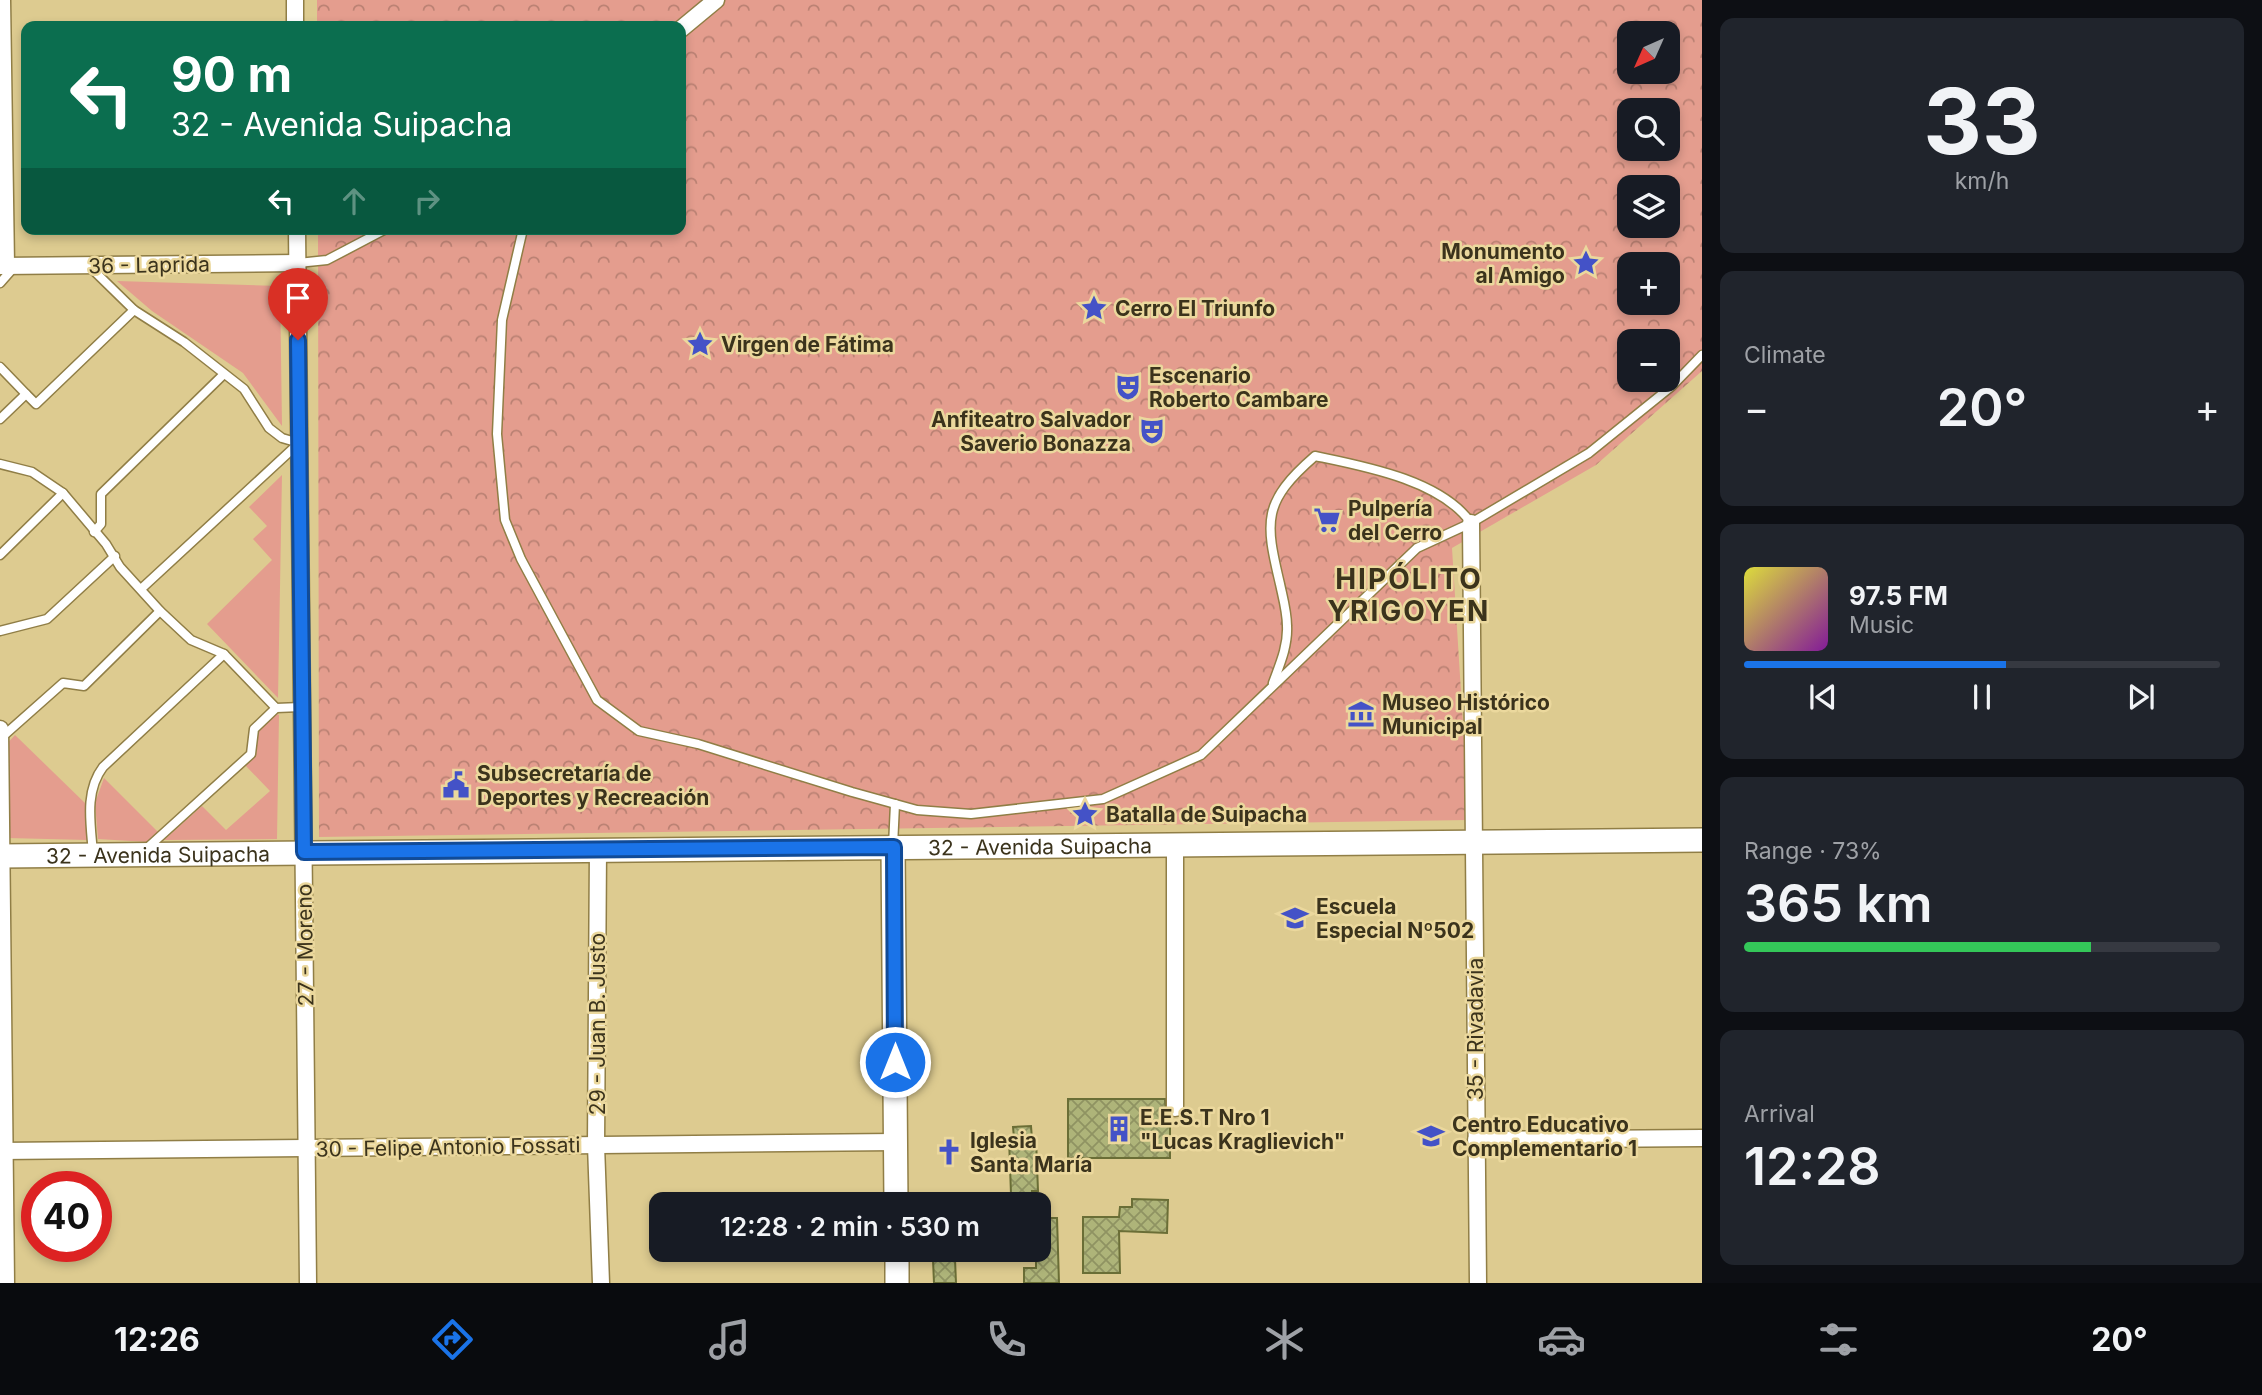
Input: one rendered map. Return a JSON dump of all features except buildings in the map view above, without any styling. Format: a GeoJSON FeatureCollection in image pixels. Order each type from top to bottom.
{"type":"FeatureCollection","features":[{"type":"Feature","properties":{"kind":"street"},"geometry":{"type":"LineString","coordinates":[[2,0],[7,266]]}},
{"type":"Feature","properties":{"kind":"street"},"geometry":{"type":"LineString","coordinates":[[295,0],[295,21]]}},
{"type":"Feature","properties":{"kind":"street"},"geometry":{"type":"LineString","coordinates":[[686,25],[716,0]]}},
{"type":"Feature","properties":{"kind":"street","name":"27 - Moreno"},"geometry":{"type":"LineString","coordinates":[[298,235],[308,1283]]}},
{"type":"Feature","properties":{"kind":"street","name":"36 - Laprida"},"geometry":{"type":"LineString","coordinates":[[7,266],[298,263]]}},
{"type":"Feature","properties":{"kind":"street","name":"35 - Rivadavia"},"geometry":{"type":"LineString","coordinates":[[1471,523],[1478,1283]]}},
{"type":"Feature","properties":{"kind":"street"},"geometry":{"type":"LineString","coordinates":[[0,729],[2,1151],[6,1283]]}},
{"type":"Feature","properties":{"kind":"street","name":"32 - Avenida Suipacha"},"geometry":{"type":"LineString","coordinates":[[1,856],[1702,839]]}},
{"type":"Feature","properties":{"kind":"street"},"geometry":{"type":"LineString","coordinates":[[1175,844],[1175,1108]]}},
{"type":"Feature","properties":{"kind":"street"},"geometry":{"type":"LineString","coordinates":[[894,847],[896,1192]]}},
{"type":"Feature","properties":{"kind":"street","name":"29 - Juan B. Justo"},"geometry":{"type":"LineString","coordinates":[[598,849],[596,1145],[601,1283]]}},
{"type":"Feature","properties":{"kind":"street"},"geometry":{"type":"LineString","coordinates":[[1476,1140],[1702,1138]]}},
{"type":"Feature","properties":{"kind":"street","name":"30 - Felipe Antonio Fossati"},"geometry":{"type":"LineString","coordinates":[[2,1151],[896,1142]]}},
{"type":"Feature","properties":{"kind":"street"},"geometry":{"type":"LineString","coordinates":[[897,1262],[897,1283]]}},
{"type":"Feature","properties":{"kind":"lane"},"geometry":{"type":"LineString","coordinates":[[298,263],[327,260],[375,235]]}},
{"type":"Feature","properties":{"kind":"lane"},"geometry":{"type":"LineString","coordinates":[[522,235],[502,320],[497,434],[505,520],[521,559],[597,700],[639,731],[698,744],[917,810],[971,814],[1103,799],[1202,755],[1417,548],[1471,523],[1589,453],[1672,386],[1702,355]]}},
{"type":"Feature","properties":{"kind":"lane"},"geometry":{"type":"LineString","coordinates":[[0,283],[7,266]]}},
{"type":"Feature","properties":{"kind":"lane"},"geometry":{"type":"LineString","coordinates":[[89,266],[134,310],[184,342],[244,388],[269,428],[282,438],[299,443]]}},
{"type":"Feature","properties":{"kind":"lane"},"geometry":{"type":"LineString","coordinates":[[0,367],[36,404],[134,310]]}},
{"type":"Feature","properties":{"kind":"lane"},"geometry":{"type":"LineString","coordinates":[[94,532],[101,524],[101,494],[224,374]]}},
{"type":"Feature","properties":{"kind":"lane"},"geometry":{"type":"LineString","coordinates":[[0,419],[26,394]]}},
{"type":"Feature","properties":{"kind":"lane"},"geometry":{"type":"LineString","coordinates":[[141,589],[299,443]]}},
{"type":"Feature","properties":{"kind":"lane"},"geometry":{"type":"LineString","coordinates":[[1273,686],[1287,643],[1287,625],[1269,528],[1273,507],[1283,488],[1314,456],[1369,467],[1416,483],[1463,512],[1471,523]]}},
{"type":"Feature","properties":{"kind":"lane"},"geometry":{"type":"LineString","coordinates":[[0,464],[33,472],[63,493],[115,556],[120,567],[160,611],[191,640],[224,654],[276,708]]}},
{"type":"Feature","properties":{"kind":"lane"},"geometry":{"type":"LineString","coordinates":[[0,555],[63,493]]}},
{"type":"Feature","properties":{"kind":"lane"},"geometry":{"type":"LineString","coordinates":[[0,631],[47,620],[115,556]]}},
{"type":"Feature","properties":{"kind":"lane"},"geometry":{"type":"LineString","coordinates":[[0,739],[63,683],[84,686],[160,611]]}},
{"type":"Feature","properties":{"kind":"lane"},"geometry":{"type":"LineString","coordinates":[[93,855],[90,798],[94,778],[224,654]]}},
{"type":"Feature","properties":{"kind":"lane"},"geometry":{"type":"LineString","coordinates":[[140,854],[251,754],[254,729],[276,708],[301,708]]}},
{"type":"Feature","properties":{"kind":"lane"},"geometry":{"type":"LineString","coordinates":[[894,847],[895,804]]}},
{"type":"Feature","properties":{"kind":"green space"},"geometry":{"type":"Polygon","coordinates":[[[317,0],[1702,0],[1702,371],[1680,391],[1680,329],[1617,329],[1617,392],[1678,392],[1596,465],[1452,548],[1469,820],[319,837],[318,235],[686,235],[686,21],[317,21],[317,0]]]}},
{"type":"Feature","properties":{"kind":"green space"},"geometry":{"type":"Polygon","coordinates":[[[117,281],[280,286],[282,426],[243,373],[152,311],[117,281]]]}},
{"type":"Feature","properties":{"kind":"green space"},"geometry":{"type":"Polygon","coordinates":[[[282,475],[278,698],[207,624],[272,560],[253,539],[267,526],[249,507],[282,475]]]}},
{"type":"Feature","properties":{"kind":"green space"},"geometry":{"type":"Polygon","coordinates":[[[275,713],[279,715],[277,839],[164,840],[202,806],[226,830],[270,791],[245,765],[256,755],[258,732],[275,713]]]}},
{"type":"Feature","properties":{"kind":"green space"},"geometry":{"type":"Polygon","coordinates":[[[15,735],[87,805],[88,840],[7,838],[5,746],[15,735]]]}},
{"type":"Feature","properties":{"kind":"green space"},"geometry":{"type":"Polygon","coordinates":[[[104,778],[158,832],[147,842],[98,839],[95,803],[104,778]]]}},
{"type":"Feature","properties":{"kind":"place","name":"Monumento al Amigo"},"geometry":{"type":"Point","coordinates":[1586,263]}},
{"type":"Feature","properties":{"kind":"place","name":"Cerro El Triunfo"},"geometry":{"type":"Point","coordinates":[1094,308]}},
{"type":"Feature","properties":{"kind":"place","name":"Virgen de Fátima"},"geometry":{"type":"Point","coordinates":[700,344]}},
{"type":"Feature","properties":{"kind":"place","name":"Escenario Roberto Cambare"},"geometry":{"type":"Point","coordinates":[1128,387]}},
{"type":"Feature","properties":{"kind":"place","name":"Anfiteatro Salvador Saverio Bonazza"},"geometry":{"type":"Point","coordinates":[1152,431]}},
{"type":"Feature","properties":{"kind":"place","name":"Pulpería del Cerro"},"geometry":{"type":"Point","coordinates":[1327,520]}},
{"type":"Feature","properties":{"kind":"place","name":"Museo Histórico Municipal"},"geometry":{"type":"Point","coordinates":[1361,714]}},
{"type":"Feature","properties":{"kind":"place","name":"Subsecretaría de Deportes y Recreación"},"geometry":{"type":"Point","coordinates":[456,785]}},
{"type":"Feature","properties":{"kind":"place","name":"Batalla de Suipacha"},"geometry":{"type":"Point","coordinates":[1085,814]}},
{"type":"Feature","properties":{"kind":"place","name":"Escuela Especial Nº502"},"geometry":{"type":"Point","coordinates":[1295,918]}},
{"type":"Feature","properties":{"kind":"place","name":"E.E.S.T Nro 1 \"Lucas Kraglievich\""},"geometry":{"type":"Point","coordinates":[1119,1129]}},
{"type":"Feature","properties":{"kind":"place","name":"Centro Educativo Complementario 1"},"geometry":{"type":"Point","coordinates":[1431,1136]}},
{"type":"Feature","properties":{"kind":"place","name":"Iglesia Santa María"},"geometry":{"type":"Point","coordinates":[949,1152]}},
{"type":"Feature","properties":{"kind":"district","name":"HIPÓLITO YRIGOYEN"},"geometry":{"type":"Point","coordinates":[1409,595]}},
{"type":"Feature","properties":{"kind":"route"},"geometry":{"type":"LineString","coordinates":[[298,340],[304,852],[894,847],[895,1062]]}}]}
